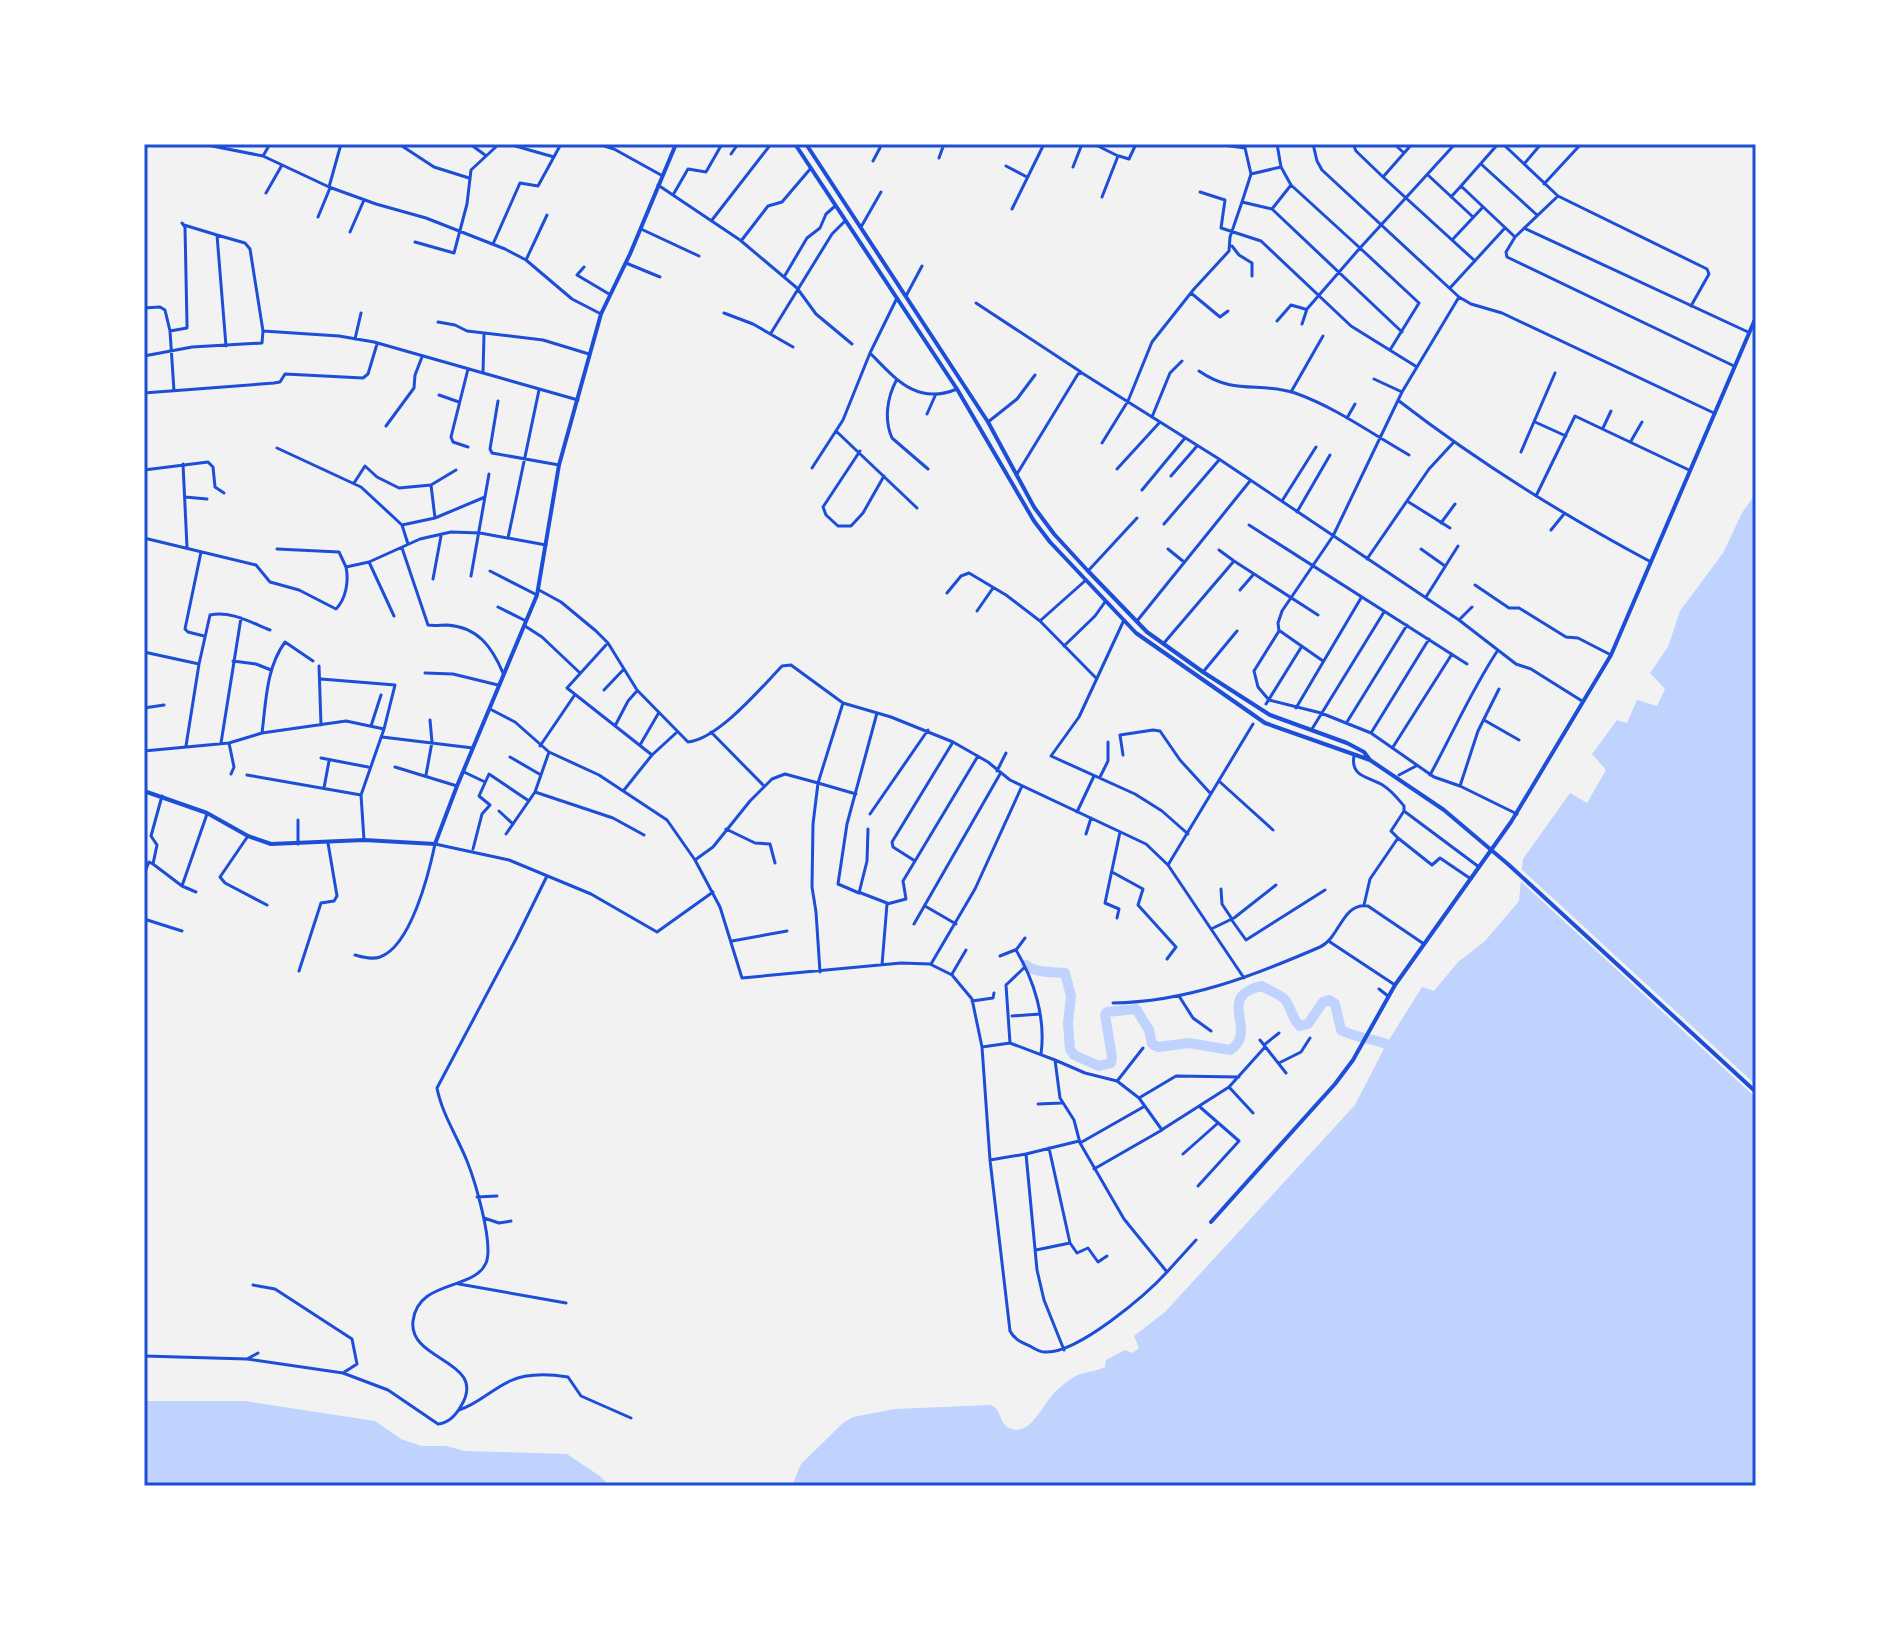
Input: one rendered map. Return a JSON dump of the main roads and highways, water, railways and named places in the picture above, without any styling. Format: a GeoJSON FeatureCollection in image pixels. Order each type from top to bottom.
{"type":"FeatureCollection","features":[{"type":"Feature","properties":{"kind":"main road"},"geometry":{"type":"LineString","coordinates":[[144,791],[207,813],[248,836],[271,844],[364,840],[435,844],[538,592],[559,465],[601,314],[676,144]]}},
{"type":"Feature","properties":{"kind":"main road"},"geometry":{"type":"LineString","coordinates":[[795,144],[957,389],[1034,521],[1098,593],[1148,644],[1249,714],[1281,730],[1370,760]]}},
{"type":"Feature","properties":{"kind":"main road"},"geometry":{"type":"LineString","coordinates":[[806,144],[988,422],[1044,521],[1137,622],[1163,645],[1270,715],[1364,752],[1370,760],[1444,810],[1485,843],[1756,1092]]}},
{"type":"Feature","properties":{"kind":"main road"},"geometry":{"type":"LineString","coordinates":[[905,310],[913,305]]}},
{"type":"Feature","properties":{"kind":"main road"},"geometry":{"type":"LineString","coordinates":[[1211,1222],[1335,1084],[1395,985],[1517,814],[1584,703],[1611,655],[1756,317]]}},
{"type":"Feature","properties":{"kind":"main road"},"geometry":{"type":"LineString","coordinates":[[1098,593],[1103,586]]}},
{"type":"Feature","properties":{"kind":"water"},"geometry":{"type":"Polygon","coordinates":[[[1756,493],[1755,1486],[792,1486],[801,1464],[853,1417],[895,1409],[990,1405],[997,1410],[1006,1426],[1017,1430],[1030,1424],[1055,1392],[1071,1379],[1105,1367],[1106,1360],[1125,1350],[1132,1353],[1139,1348],[1134,1336],[1165,1312],[1355,1105],[1387,1043],[1422,987],[1434,991],[1458,962],[1485,941],[1519,901],[1523,859],[1570,793],[1587,803],[1606,770],[1592,754],[1617,720],[1627,723],[1637,700],[1657,706],[1665,689],[1650,673],[1668,647],[1680,611],[1723,553],[1742,513],[1756,493]]]}},
{"type":"Feature","properties":{"kind":"water"},"geometry":{"type":"Polygon","coordinates":[[[144,1401],[245,1401],[375,1421],[401,1439],[421,1446],[446,1446],[465,1451],[567,1454],[609,1486],[144,1486],[144,1401]]]}},
{"type":"Feature","properties":{"kind":"waterway"},"geometry":{"type":"LineString","coordinates":[[1026,965],[1039,971],[1065,973],[1071,996],[1068,1023],[1070,1049],[1074,1055],[1099,1066],[1111,1063],[1112,1057],[1107,1012],[1136,1009],[1149,1030],[1152,1044],[1158,1047],[1189,1043],[1230,1050],[1241,1034],[1238,1006],[1241,998],[1247,991],[1261,986],[1284,999],[1300,1026],[1308,1024],[1323,1002],[1329,1000],[1335,1004],[1341,1030],[1398,1050]]}}]}
